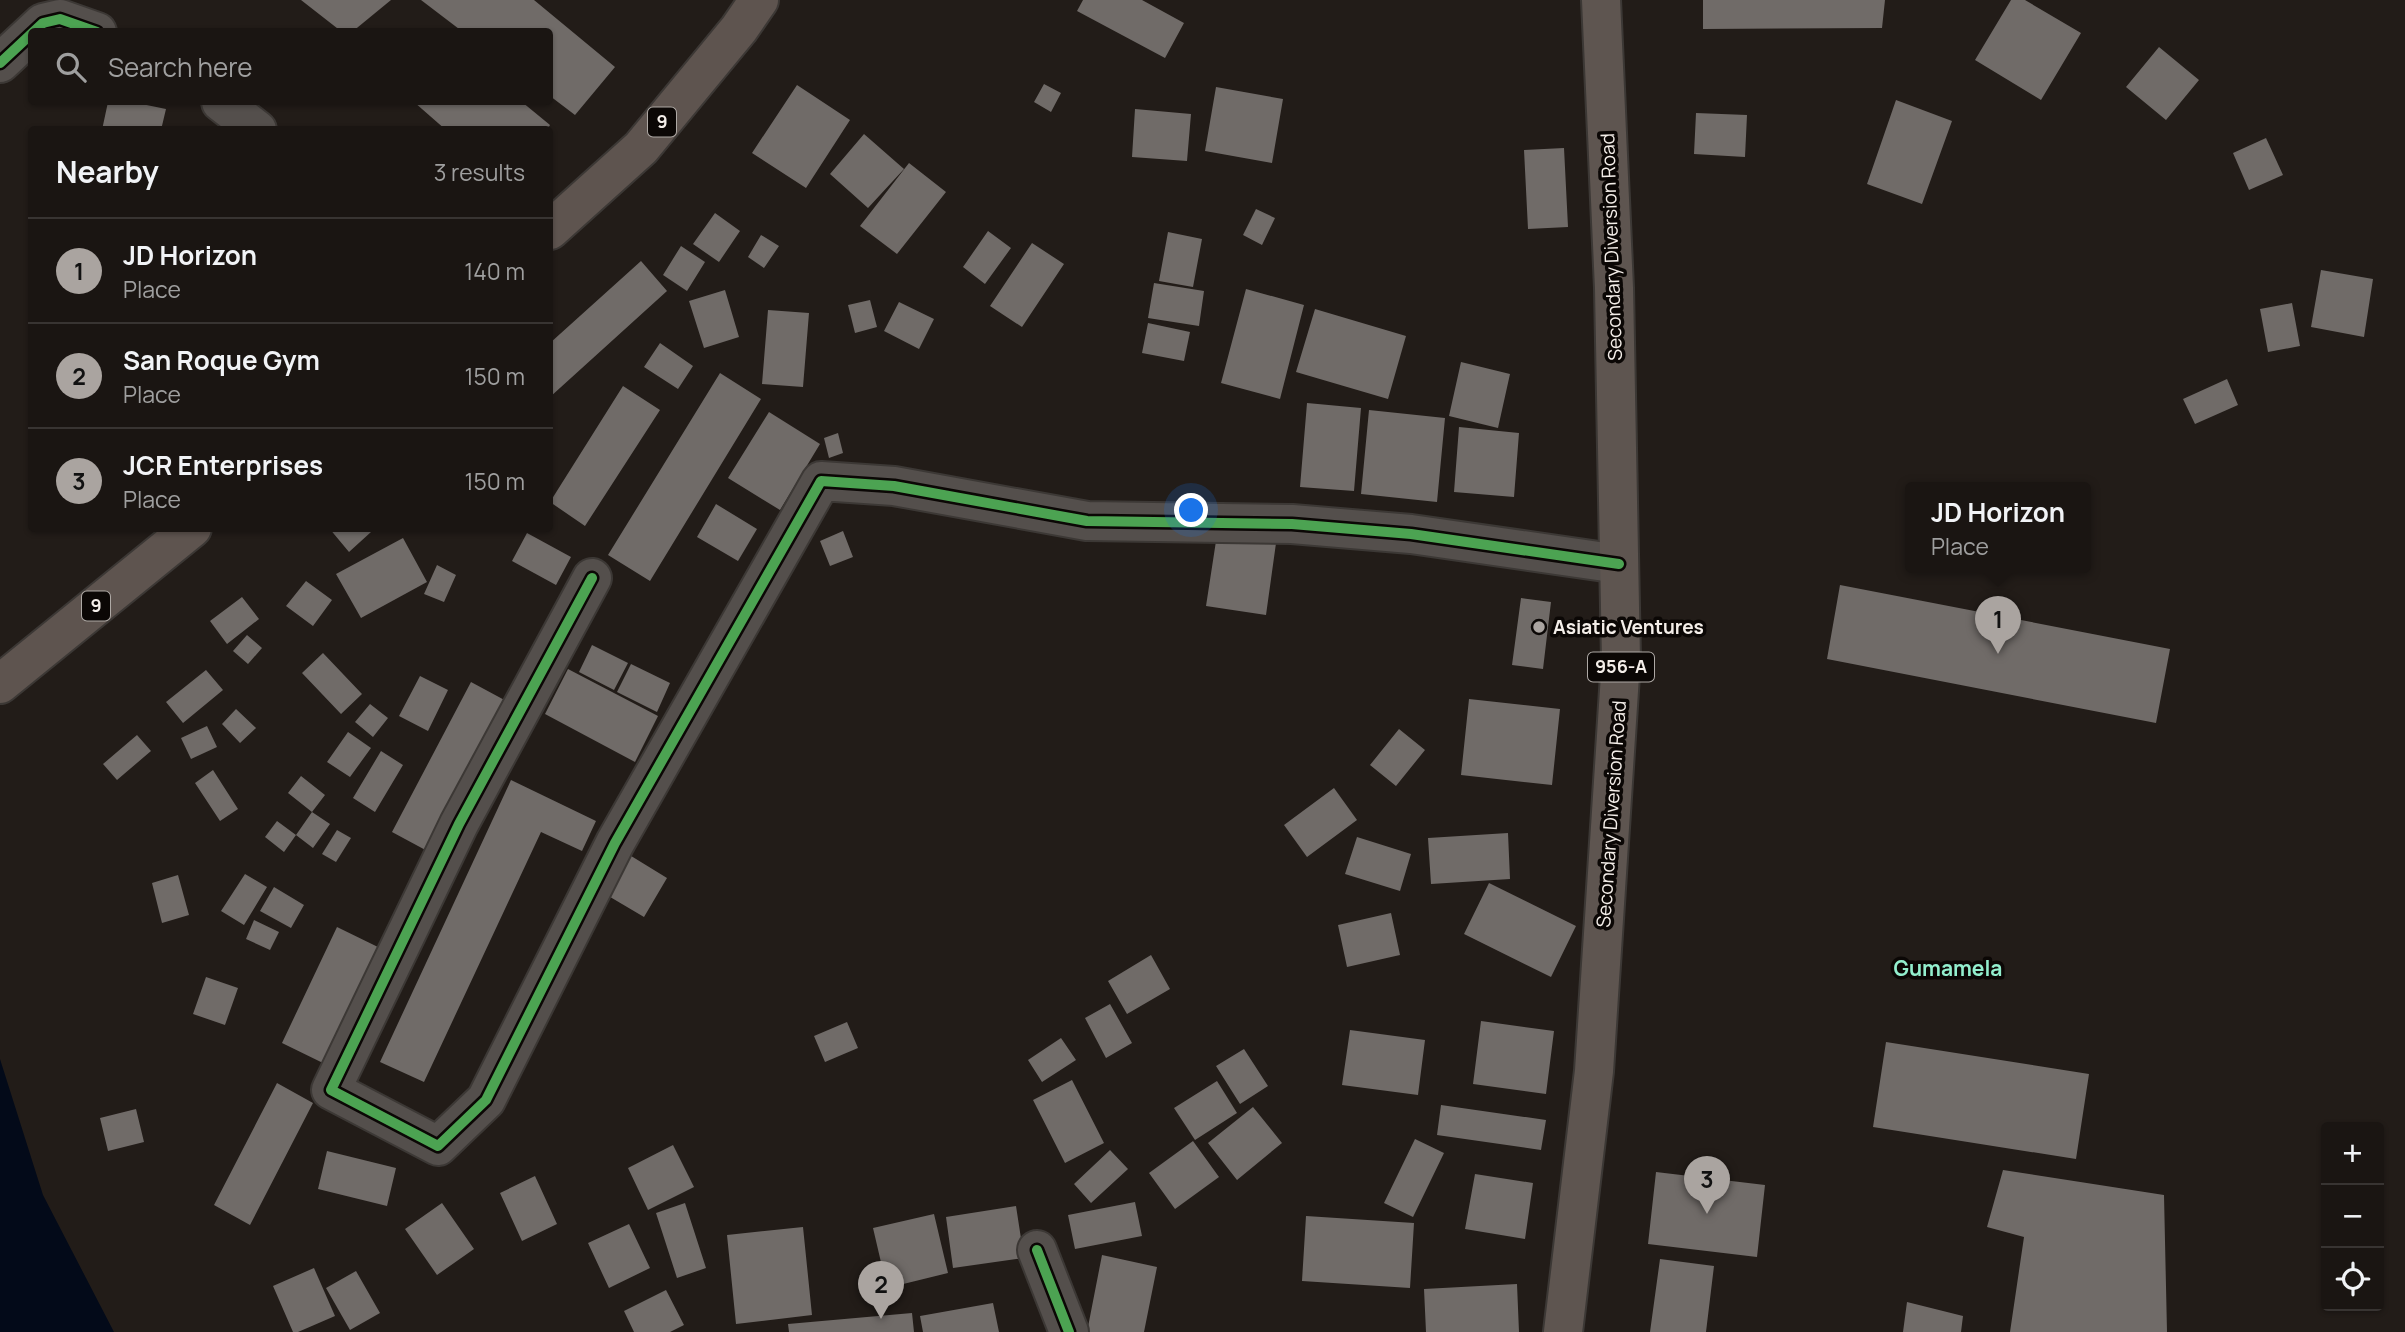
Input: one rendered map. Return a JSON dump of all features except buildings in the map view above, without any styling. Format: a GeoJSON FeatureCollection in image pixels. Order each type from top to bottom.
{"type":"FeatureCollection","features":[{"type":"Feature","properties":{"kind":"highway","name":"9"},"geometry":{"type":"LineString","coordinates":[[553,227],[641,148],[739,29],[759,0]]}},
{"type":"Feature","properties":{"kind":"highway","name":"9"},"geometry":{"type":"LineString","coordinates":[[0,684],[187,532]]}},
{"type":"Feature","properties":{"kind":"main road","name":"Secondary Diversion Road"},"geometry":{"type":"LineString","coordinates":[[1563,1332],[1594,1071],[1620,685],[1613,275],[1601,0]]}},
{"type":"Feature","properties":{"kind":"street"},"geometry":{"type":"LineString","coordinates":[[38,28],[43,23],[60,19],[86,28]]}},
{"type":"Feature","properties":{"kind":"street"},"geometry":{"type":"LineString","coordinates":[[0,63],[28,37]]}},
{"type":"Feature","properties":{"kind":"street"},"geometry":{"type":"LineString","coordinates":[[225,105],[252,126]]}},
{"type":"Feature","properties":{"kind":"street"},"geometry":{"type":"LineString","coordinates":[[592,578],[459,824],[331,1090],[438,1146],[486,1100],[615,843],[821,481],[894,486],[1087,521],[1319,527],[1411,534],[1619,564]]}},
{"type":"Feature","properties":{"kind":"street"},"geometry":{"type":"LineString","coordinates":[[1037,1250],[1069,1332]]}},
{"type":"Feature","properties":{"kind":"water"},"geometry":{"type":"Polygon","coordinates":[[[0,1059],[43,1195],[114,1332],[0,1332],[0,1059]]]}},
{"type":"Feature","properties":{"kind":"cycle path"},"geometry":{"type":"LineString","coordinates":[[38,28],[43,23],[60,19],[86,28]]}},
{"type":"Feature","properties":{"kind":"cycle path"},"geometry":{"type":"LineString","coordinates":[[0,63],[28,37]]}},
{"type":"Feature","properties":{"kind":"cycle path"},"geometry":{"type":"LineString","coordinates":[[592,578],[459,824],[331,1090],[438,1146],[486,1100],[615,843],[821,481],[894,486],[1087,521],[1292,524],[1411,534],[1619,564]]}},
{"type":"Feature","properties":{"kind":"cycle path"},"geometry":{"type":"LineString","coordinates":[[1037,1250],[1069,1332]]}},
{"type":"Feature","properties":{"kind":"place","name":"Asiatic Ventures"},"geometry":{"type":"Point","coordinates":[1539,627]}},
{"type":"Feature","properties":{"kind":"place","name":"JD Horizon"},"geometry":{"type":"Point","coordinates":[1998,654]}},
{"type":"Feature","properties":{"kind":"place","name":"JCR Enterprises"},"geometry":{"type":"Point","coordinates":[1707,1214]}},
{"type":"Feature","properties":{"kind":"place","name":"San Roque Gym"},"geometry":{"type":"Point","coordinates":[881,1319]}},
{"type":"Feature","properties":{"kind":"district","name":"Gumamela"},"geometry":{"type":"Point","coordinates":[1948,969]}}]}
